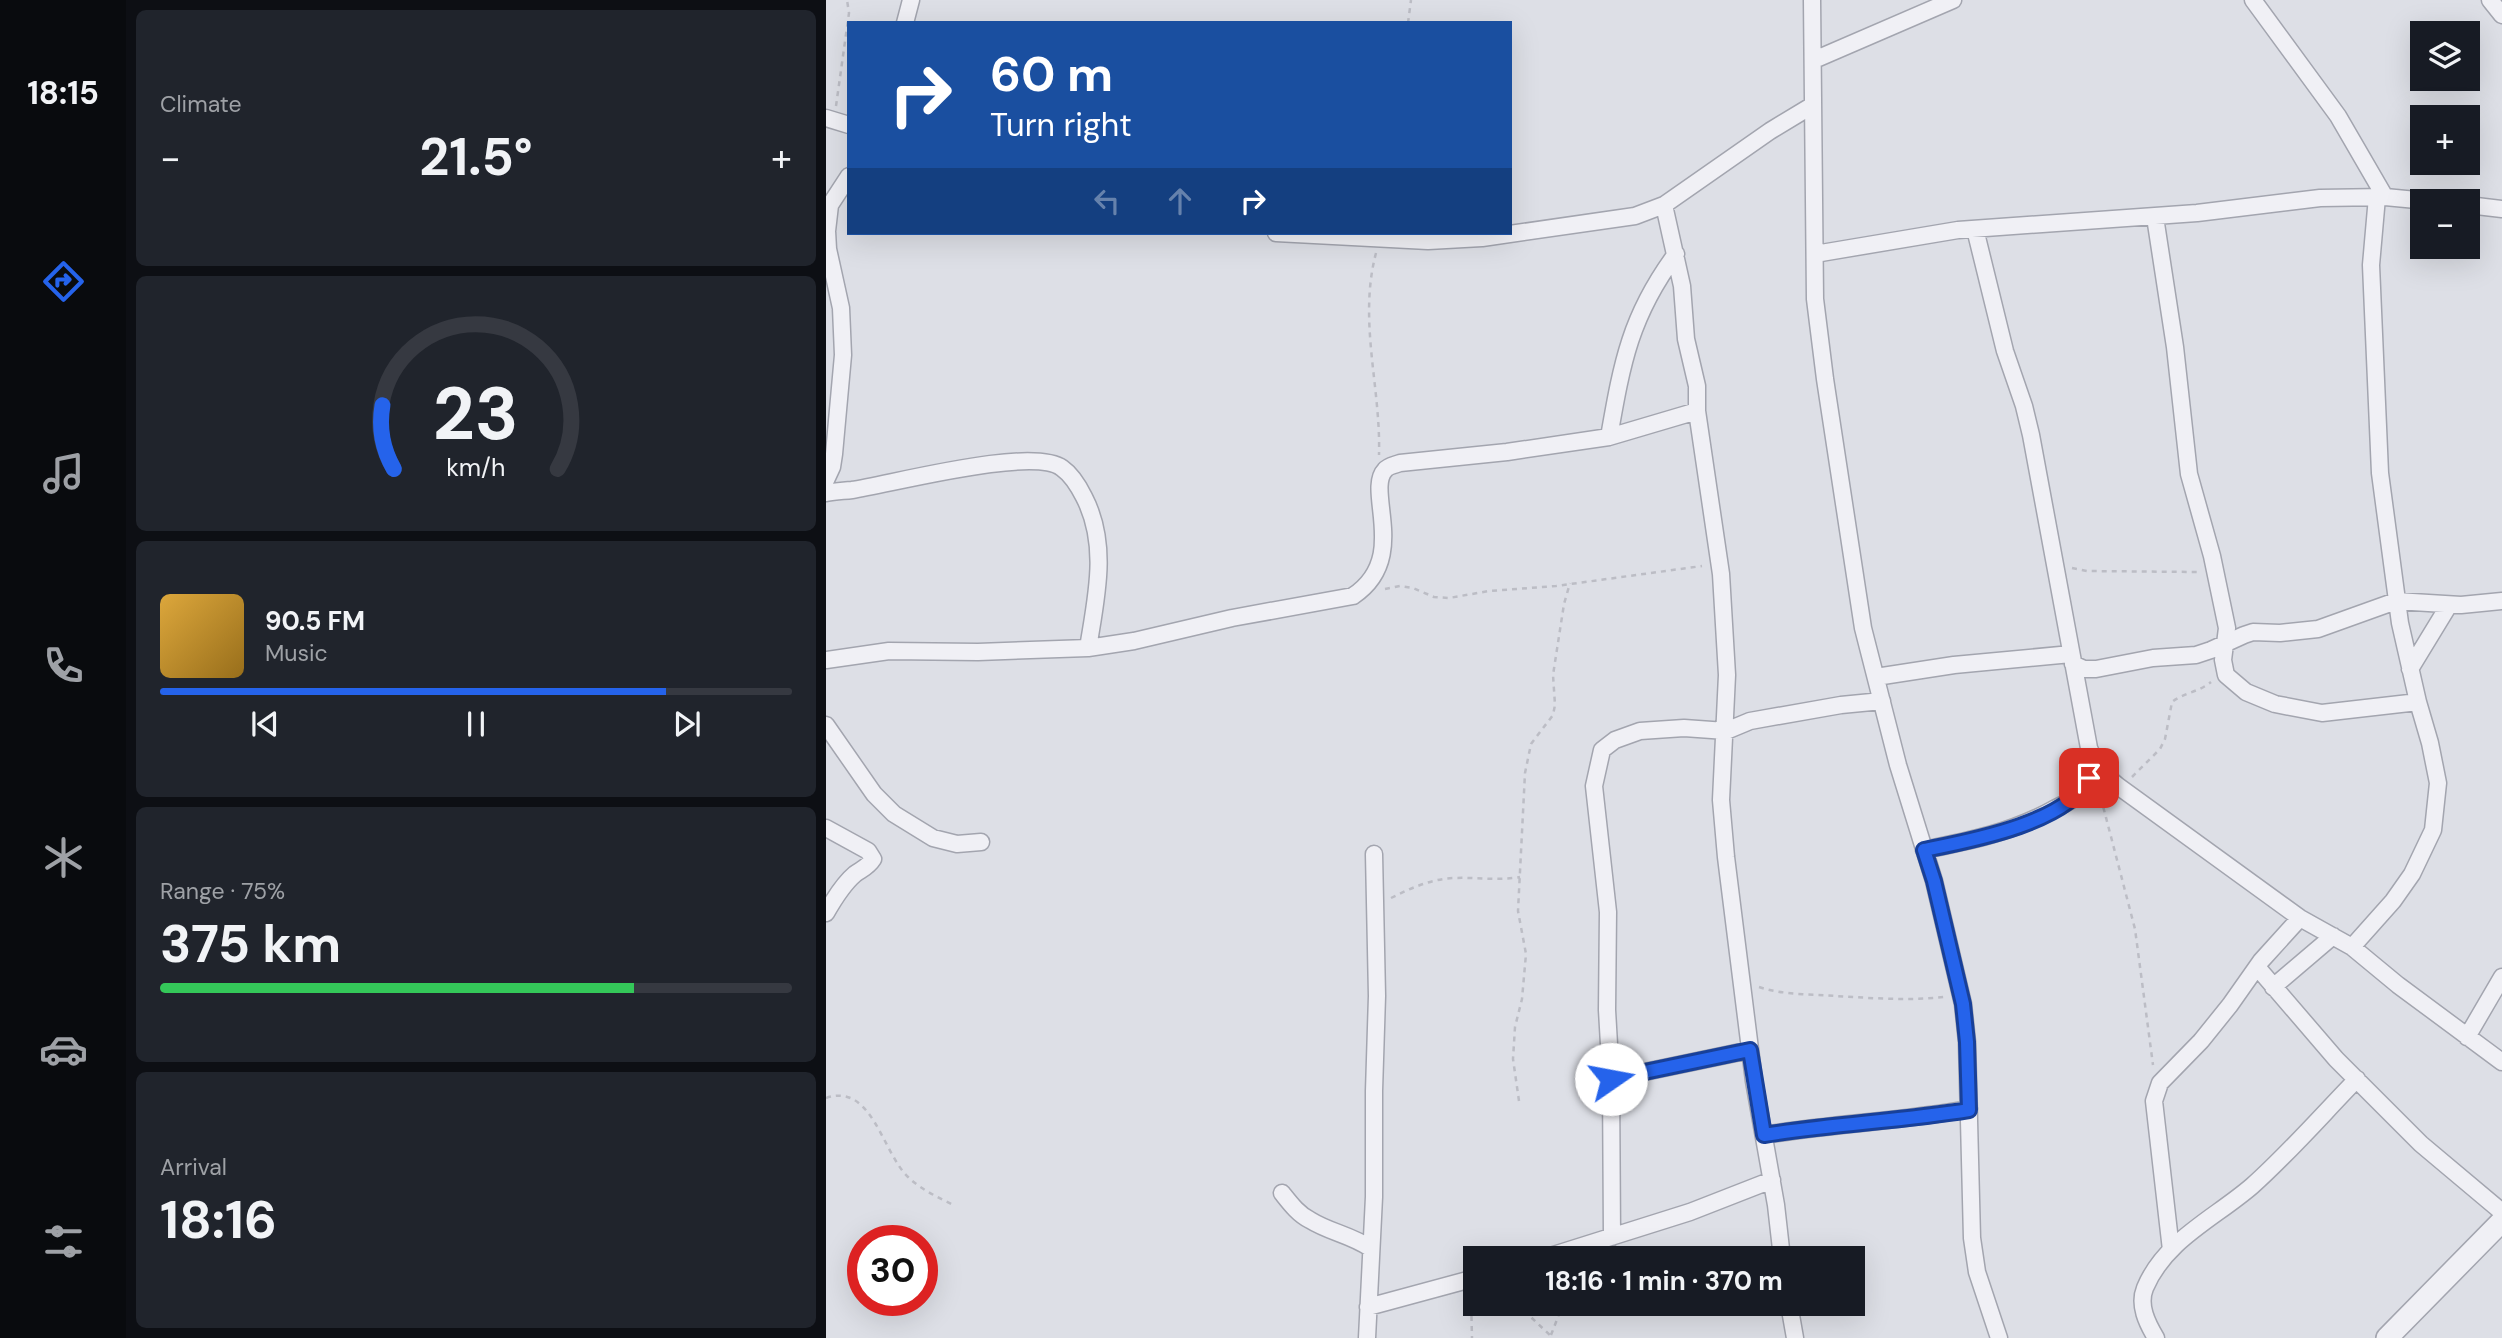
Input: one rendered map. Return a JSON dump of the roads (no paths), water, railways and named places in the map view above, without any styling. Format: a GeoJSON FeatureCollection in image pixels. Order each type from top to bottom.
{"type":"FeatureCollection","features":[{"type":"Feature","properties":{"kind":"street"},"geometry":{"type":"LineString","coordinates":[[906,21],[911,0]]}},
{"type":"Feature","properties":{"kind":"street"},"geometry":{"type":"LineString","coordinates":[[1812,0],[1815,299],[1825,379],[1864,628],[1898,765],[1934,881],[1961,995],[1967,1042],[1972,1238],[1977,1272],[1998,1338]]}},
{"type":"Feature","properties":{"kind":"street"},"geometry":{"type":"LineString","coordinates":[[1814,60],[1953,0]]}},
{"type":"Feature","properties":{"kind":"street"},"geometry":{"type":"LineString","coordinates":[[2253,0],[2338,116],[2381,197],[2371,265],[2377,437],[2396,601],[2438,783],[2433,830],[2412,873],[2393,901],[2352,947]]}},
{"type":"Feature","properties":{"kind":"street"},"geometry":{"type":"LineString","coordinates":[[2490,0],[2502,15]]}},
{"type":"Feature","properties":{"kind":"street"},"geometry":{"type":"LineString","coordinates":[[1512,234],[1635,216],[1664,205],[1770,131],[1813,105]]}},
{"type":"Feature","properties":{"kind":"street"},"geometry":{"type":"LineString","coordinates":[[826,481],[834,454],[843,355],[841,308],[828,249],[828,218],[830,205],[847,179]]}},
{"type":"Feature","properties":{"kind":"street"},"geometry":{"type":"LineString","coordinates":[[1815,254],[1975,229],[2155,217],[2320,198],[2410,200]]}},
{"type":"Feature","properties":{"kind":"street"},"geometry":{"type":"LineString","coordinates":[[1664,205],[1682,286],[1686,339],[1697,386],[1697,411],[1719,562],[1727,675],[1721,800],[1750,1050],[1780,1246]]}},
{"type":"Feature","properties":{"kind":"street"},"geometry":{"type":"LineString","coordinates":[[2480,206],[2502,209]]}},
{"type":"Feature","properties":{"kind":"street"},"geometry":{"type":"LineString","coordinates":[[2155,217],[2175,347],[2189,474],[2227,628],[2223,667],[2231,681],[2246,692],[2274,704],[2300,710],[2322,713],[2418,702]]}},
{"type":"Feature","properties":{"kind":"street"},"geometry":{"type":"LineString","coordinates":[[1975,229],[2004,351],[2024,405],[2031,435],[2089,748],[2094,761],[2118,786],[2300,918],[2352,947],[2398,985],[2502,1062]]}},
{"type":"Feature","properties":{"kind":"street"},"geometry":{"type":"LineString","coordinates":[[1306,235],[1428,241],[1503,235]]}},
{"type":"Feature","properties":{"kind":"street"},"geometry":{"type":"LineString","coordinates":[[1609,437],[1624,357],[1637,318],[1646,298],[1676,254]]}},
{"type":"Feature","properties":{"kind":"street"},"geometry":{"type":"LineString","coordinates":[[826,660],[889,651],[978,652],[1088,648],[1353,596],[1368,586],[1378,567],[1384,544],[1380,478],[1386,468],[1399,463],[1507,452],[1609,437],[1697,411]]}},
{"type":"Feature","properties":{"kind":"street"},"geometry":{"type":"LineString","coordinates":[[826,493],[999,464],[1038,461],[1061,466],[1077,484],[1093,513],[1098,543],[1099,581],[1088,648]]}},
{"type":"Feature","properties":{"kind":"street"},"geometry":{"type":"LineString","coordinates":[[1876,677],[1954,665],[2072,659],[2084,669],[2096,669],[2153,658],[2196,654],[2253,632],[2280,633],[2318,629],[2396,601],[2449,605],[2502,601]]}},
{"type":"Feature","properties":{"kind":"street"},"geometry":{"type":"LineString","coordinates":[[2410,669],[2449,605]]}},
{"type":"Feature","properties":{"kind":"street"},"geometry":{"type":"LineString","coordinates":[[1612,1237],[1611,1079],[1607,1010],[1608,912],[1594,786],[1602,750],[1615,740],[1640,731],[1684,728],[1726,731],[1762,718],[1882,701]]}},
{"type":"Feature","properties":{"kind":"street"},"geometry":{"type":"LineString","coordinates":[[826,725],[874,794],[894,814],[933,838],[957,844],[981,842]]}},
{"type":"Feature","properties":{"kind":"street"},"geometry":{"type":"LineString","coordinates":[[1924,850],[2017,828],[2073,799],[2084,790],[2094,761]]}},
{"type":"Feature","properties":{"kind":"street"},"geometry":{"type":"LineString","coordinates":[[826,828],[868,851],[873,859],[869,866],[854,875],[837,894],[826,913]]}},
{"type":"Feature","properties":{"kind":"street"},"geometry":{"type":"LineString","coordinates":[[1367,1338],[1374,1197],[1377,996],[1374,854]]}},
{"type":"Feature","properties":{"kind":"street"},"geometry":{"type":"LineString","coordinates":[[2171,1250],[2154,1101],[2159,1086],[2230,1005],[2257,967],[2300,918]]}},
{"type":"Feature","properties":{"kind":"street"},"geometry":{"type":"LineString","coordinates":[[2273,987],[2333,936]]}},
{"type":"Feature","properties":{"kind":"street"},"geometry":{"type":"LineString","coordinates":[[2257,967],[2357,1079],[2421,1144],[2502,1212]]}},
{"type":"Feature","properties":{"kind":"street"},"geometry":{"type":"LineString","coordinates":[[2467,1037],[2502,976]]}},
{"type":"Feature","properties":{"kind":"street"},"geometry":{"type":"LineString","coordinates":[[1611,1079],[1750,1050]]}},
{"type":"Feature","properties":{"kind":"street"},"geometry":{"type":"LineString","coordinates":[[2156,1338],[2142,1309],[2143,1295],[2145,1287],[2171,1250],[2280,1160],[2357,1079]]}},
{"type":"Feature","properties":{"kind":"street"},"geometry":{"type":"LineString","coordinates":[[1764,1135],[1969,1110]]}},
{"type":"Feature","properties":{"kind":"street"},"geometry":{"type":"LineString","coordinates":[[1583,1246],[1690,1212],[1772,1180]]}},
{"type":"Feature","properties":{"kind":"street"},"geometry":{"type":"LineString","coordinates":[[1282,1193],[1295,1209],[1309,1220],[1353,1237],[1370,1248]]}},
{"type":"Feature","properties":{"kind":"street"},"geometry":{"type":"LineString","coordinates":[[2386,1338],[2502,1221]]}},
{"type":"Feature","properties":{"kind":"street"},"geometry":{"type":"LineString","coordinates":[[1368,1307],[1463,1282]]}},
{"type":"Feature","properties":{"kind":"street"},"geometry":{"type":"LineString","coordinates":[[1791,1316],[1795,1338]]}}]}
